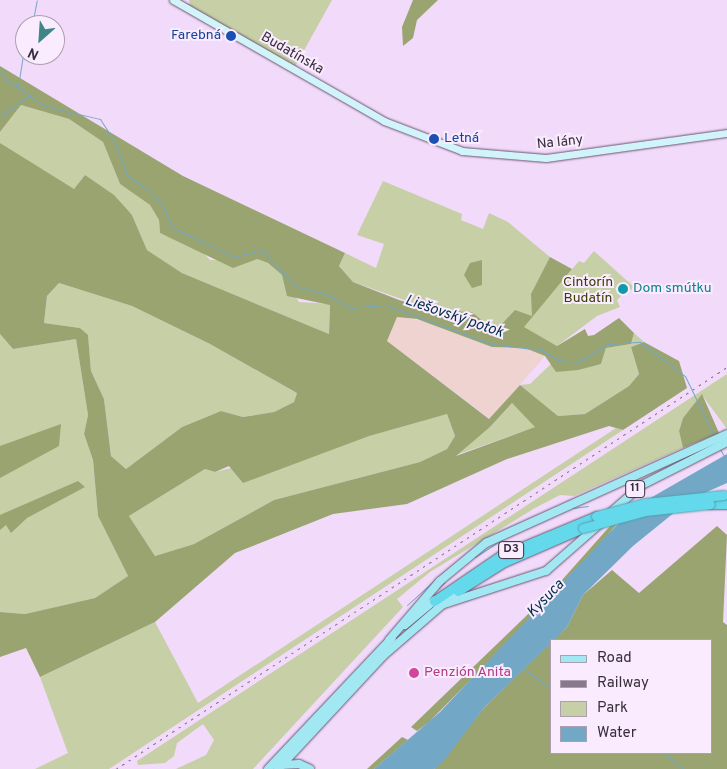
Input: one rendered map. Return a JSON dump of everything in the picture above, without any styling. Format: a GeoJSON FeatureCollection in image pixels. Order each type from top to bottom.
{"type":"FeatureCollection","features":[{"type":"Feature","properties":{"kind":"highway","name":"D3"},"geometry":{"type":"LineString","coordinates":[[436,604],[500,556],[596,516],[662,500],[727,495]]}},
{"type":"Feature","properties":{"kind":"highway","name":"D3"},"geometry":{"type":"LineString","coordinates":[[458,591],[504,562],[583,528],[645,511],[727,504]]}},
{"type":"Feature","properties":{"kind":"main road","name":"11"},"geometry":{"type":"LineString","coordinates":[[436,604],[533,577],[571,553],[642,485],[719,443],[727,434]]}},
{"type":"Feature","properties":{"kind":"main road","name":"11"},"geometry":{"type":"LineString","coordinates":[[389,640],[440,581],[486,543],[719,443]]}},
{"type":"Feature","properties":{"kind":"main road","name":"D3"},"geometry":{"type":"LineString","coordinates":[[389,640],[436,604],[458,591]]}},
{"type":"Feature","properties":{"kind":"main road"},"geometry":{"type":"LineString","coordinates":[[279,767],[383,656],[436,604]]}},
{"type":"Feature","properties":{"kind":"main road"},"geometry":{"type":"LineString","coordinates":[[268,769],[389,640]]}},
{"type":"Feature","properties":{"kind":"main road"},"geometry":{"type":"LineString","coordinates":[[279,767],[299,764],[310,769]]}},
{"type":"Feature","properties":{"kind":"street","name":"Budatínska"},"geometry":{"type":"LineString","coordinates":[[173,0],[399,128]]}},
{"type":"Feature","properties":{"kind":"street","name":"Na lány"},"geometry":{"type":"LineString","coordinates":[[399,128],[462,151],[530,159],[727,133]]}},
{"type":"Feature","properties":{"kind":"shaded area"},"geometry":{"type":"Polygon","coordinates":[[[397,316],[431,323],[492,347],[525,348],[545,356],[490,419],[387,341],[397,316]]]}},
{"type":"Feature","properties":{"kind":"green space"},"geometry":{"type":"Polygon","coordinates":[[[168,0],[190,4],[189,0],[332,0],[292,72],[168,0]]]}},
{"type":"Feature","properties":{"kind":"green space"},"geometry":{"type":"Polygon","coordinates":[[[413,0],[438,0],[417,20],[413,38],[403,46],[402,27],[413,0]]]}},
{"type":"Feature","properties":{"kind":"green space"},"geometry":{"type":"Polygon","coordinates":[[[0,66],[183,176],[345,253],[339,266],[353,282],[399,300],[433,310],[472,312],[490,327],[501,325],[515,310],[532,316],[531,294],[550,257],[572,269],[524,327],[557,346],[585,329],[588,336],[594,335],[619,318],[634,333],[631,344],[606,348],[601,364],[578,370],[556,372],[545,356],[525,348],[492,347],[417,319],[397,317],[387,341],[489,419],[520,385],[558,416],[585,414],[629,386],[639,374],[631,347],[644,342],[679,361],[687,388],[623,430],[609,426],[507,459],[407,504],[333,514],[235,553],[155,622],[40,677],[26,648],[0,657],[0,612],[25,614],[95,598],[128,576],[98,516],[93,460],[84,434],[88,415],[76,339],[13,349],[0,334],[0,143],[74,189],[85,175],[114,195],[132,215],[147,250],[182,273],[329,334],[330,305],[287,296],[282,275],[268,263],[257,259],[233,268],[160,233],[159,220],[150,205],[120,184],[103,142],[69,119],[21,105],[0,132],[0,66]],[[59,283],[47,296],[44,323],[80,328],[88,335],[91,371],[104,399],[111,456],[126,469],[182,427],[221,411],[243,417],[274,412],[294,402],[297,393],[210,344],[132,306],[59,283]],[[512,403],[490,427],[456,456],[535,427],[512,403]],[[447,414],[369,436],[243,483],[229,466],[215,472],[205,469],[129,516],[155,556],[194,544],[274,500],[420,462],[447,449],[455,436],[447,414]]]}},
{"type":"Feature","properties":{"kind":"green space"},"geometry":{"type":"Polygon","coordinates":[[[21,105],[69,119],[103,142],[120,184],[150,205],[159,220],[160,233],[201,250],[210,260],[257,259],[268,263],[282,275],[299,302],[330,304],[329,334],[182,273],[147,250],[132,215],[85,175],[74,189],[16,157],[0,143],[0,132],[21,105]]]}},
{"type":"Feature","properties":{"kind":"green space","name":"Cintorín Budatín"},"geometry":{"type":"Polygon","coordinates":[[[383,181],[462,214],[461,220],[483,229],[489,213],[508,222],[551,258],[532,316],[579,261],[584,263],[594,251],[634,287],[631,290],[619,284],[615,289],[622,295],[617,300],[620,307],[597,316],[557,346],[523,327],[490,327],[472,312],[433,310],[353,282],[339,266],[345,253],[376,268],[384,244],[357,235],[383,181]]]}},
{"type":"Feature","properties":{"kind":"green space"},"geometry":{"type":"Polygon","coordinates":[[[482,260],[482,285],[472,288],[464,275],[470,263],[482,260]]]}},
{"type":"Feature","properties":{"kind":"green space"},"geometry":{"type":"Polygon","coordinates":[[[59,283],[132,306],[210,344],[297,393],[294,402],[274,412],[243,417],[221,411],[182,427],[126,469],[111,456],[104,399],[91,371],[88,336],[80,328],[44,323],[47,296],[59,283]]]}},
{"type":"Feature","properties":{"kind":"green space"},"geometry":{"type":"Polygon","coordinates":[[[634,333],[644,342],[631,347],[639,374],[629,386],[585,414],[558,416],[520,385],[530,384],[551,364],[556,372],[601,364],[606,348],[631,344],[634,333]]]}},
{"type":"Feature","properties":{"kind":"green space"},"geometry":{"type":"Polygon","coordinates":[[[0,334],[13,349],[76,339],[88,415],[84,434],[93,460],[98,516],[128,576],[95,598],[25,614],[0,612],[0,334]]]}},
{"type":"Feature","properties":{"kind":"green space"},"geometry":{"type":"Polygon","coordinates":[[[727,374],[727,429],[702,395],[683,418],[679,431],[683,448],[574,496],[560,495],[535,508],[430,572],[397,599],[403,607],[253,769],[176,769],[206,755],[214,740],[203,724],[177,743],[174,756],[165,763],[138,765],[137,761],[727,374]]]}},
{"type":"Feature","properties":{"kind":"green space"},"geometry":{"type":"Polygon","coordinates":[[[702,394],[719,433],[683,448],[679,431],[683,418],[702,394]]]}},
{"type":"Feature","properties":{"kind":"green space"},"geometry":{"type":"Polygon","coordinates":[[[512,403],[536,427],[456,455],[490,427],[512,403]]]}},
{"type":"Feature","properties":{"kind":"green space"},"geometry":{"type":"Polygon","coordinates":[[[447,414],[455,436],[447,449],[420,462],[274,500],[194,544],[155,556],[129,516],[205,469],[215,472],[447,414]]]}},
{"type":"Feature","properties":{"kind":"green space"},"geometry":{"type":"Polygon","coordinates":[[[61,424],[59,446],[0,478],[0,446],[61,424]]]}},
{"type":"Feature","properties":{"kind":"green space"},"geometry":{"type":"Polygon","coordinates":[[[616,428],[623,430],[109,769],[35,769],[68,753],[40,677],[155,622],[198,703],[616,428]]]}},
{"type":"Feature","properties":{"kind":"green space"},"geometry":{"type":"Polygon","coordinates":[[[78,481],[85,487],[27,518],[11,533],[6,525],[0,530],[0,515],[78,481]]]}},
{"type":"Feature","properties":{"kind":"green space"},"geometry":{"type":"Polygon","coordinates":[[[617,524],[574,575],[429,722],[417,731],[411,727],[554,589],[610,526],[617,524]]]}},
{"type":"Feature","properties":{"kind":"green space"},"geometry":{"type":"Polygon","coordinates":[[[717,526],[727,535],[723,622],[727,625],[727,769],[434,769],[483,709],[550,643],[550,754],[712,754],[712,639],[554,639],[567,627],[583,595],[612,570],[639,593],[717,526]]]}},
{"type":"Feature","properties":{"kind":"green space"},"geometry":{"type":"Polygon","coordinates":[[[402,737],[408,740],[374,769],[367,769],[402,737]]]}},
{"type":"Feature","properties":{"kind":"water"},"geometry":{"type":"Polygon","coordinates":[[[727,454],[727,483],[691,499],[633,546],[583,595],[567,627],[555,639],[550,639],[550,644],[483,709],[443,762],[434,769],[374,769],[440,712],[633,508],[727,454]]]}},
{"type":"Feature","properties":{"kind":"waterway"},"geometry":{"type":"LineString","coordinates":[[34,15],[37,0]]}},
{"type":"Feature","properties":{"kind":"waterway"},"geometry":{"type":"LineString","coordinates":[[18,86],[21,65]]}},
{"type":"Feature","properties":{"kind":"waterway","name":"Liešovský potok"},"geometry":{"type":"LineString","coordinates":[[0,69],[5,79],[45,106],[100,119],[115,142],[127,175],[150,191],[163,206],[171,226],[182,232],[234,257],[262,250],[295,286],[327,294],[350,308],[386,305],[491,344],[541,350],[558,360],[579,362],[608,344],[640,342],[685,376],[714,436]]}},
{"type":"Feature","properties":{"kind":"waterway"},"geometry":{"type":"LineString","coordinates":[[0,117],[29,95]]}},
{"type":"Feature","properties":{"kind":"waterway","name":"Liešovský potok"},"geometry":{"type":"LineString","coordinates":[[720,449],[724,456]]}},
{"type":"Feature","properties":{"kind":"waterway"},"geometry":{"type":"LineString","coordinates":[[573,508],[588,506]]}},
{"type":"Feature","properties":{"kind":"waterway"},"geometry":{"type":"LineString","coordinates":[[475,557],[503,539]]}},
{"type":"Feature","properties":{"kind":"waterway"},"geometry":{"type":"LineString","coordinates":[[407,605],[444,572]]}},
{"type":"Feature","properties":{"kind":"waterway"},"geometry":{"type":"LineString","coordinates":[[439,588],[445,582]]}},
{"type":"Feature","properties":{"kind":"waterway"},"geometry":{"type":"LineString","coordinates":[[523,669],[550,687]]}},
{"type":"Feature","properties":{"kind":"waterway"},"geometry":{"type":"LineString","coordinates":[[665,754],[683,769]]}},
{"type":"Feature","properties":{"kind":"railway"},"geometry":{"type":"LineString","coordinates":[[116,769],[727,367]]}},
{"type":"Feature","properties":{"kind":"place","name":"Farebná"},"geometry":{"type":"Point","coordinates":[231,36]}},
{"type":"Feature","properties":{"kind":"place","name":"Letná"},"geometry":{"type":"Point","coordinates":[434,139]}},
{"type":"Feature","properties":{"kind":"place","name":"Dom smútku"},"geometry":{"type":"Point","coordinates":[623,289]}},
{"type":"Feature","properties":{"kind":"place","name":"Penzión Anita"},"geometry":{"type":"Point","coordinates":[414,673]}},
{"type":"Feature","properties":{"kind":"water label","name":"Kysuca"},"geometry":{"type":"Point","coordinates":[546,599]}}]}
